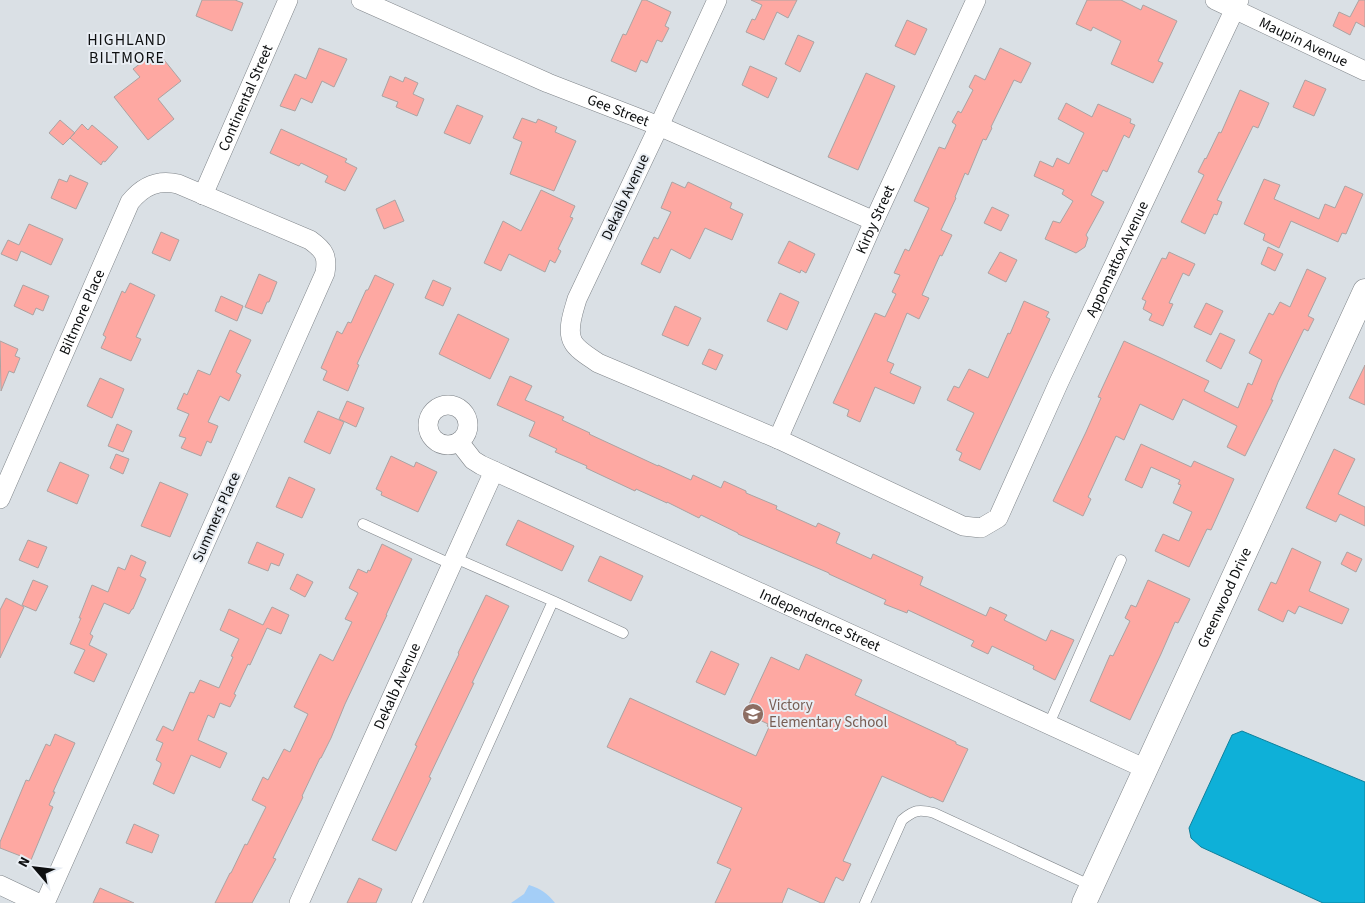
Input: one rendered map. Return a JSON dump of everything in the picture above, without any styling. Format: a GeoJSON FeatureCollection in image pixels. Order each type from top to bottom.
{"type":"FeatureCollection","features":[{"type":"Feature","properties":{"kind":"street","name":"Continental Street"},"geometry":{"type":"LineString","coordinates":[[203,195],[288,0]]}},
{"type":"Feature","properties":{"kind":"street","name":"Gee Street"},"geometry":{"type":"LineString","coordinates":[[361,0],[548,82],[659,126],[874,221]]}},
{"type":"Feature","properties":{"kind":"street","name":"Dekalb Avenue"},"geometry":{"type":"LineString","coordinates":[[716,0],[577,299],[570,330],[572,342],[598,363],[778,440]]}},
{"type":"Feature","properties":{"kind":"street","name":"Kirby Street"},"geometry":{"type":"LineString","coordinates":[[778,440],[874,221],[976,0]]}},
{"type":"Feature","properties":{"kind":"street","name":"Maupin Avenue"},"geometry":{"type":"LineString","coordinates":[[1215,0],[1237,4],[1365,71]]}},
{"type":"Feature","properties":{"kind":"street","name":"Appomattox Avenue"},"geometry":{"type":"LineString","coordinates":[[778,440],[963,526],[980,528],[998,518],[1059,382],[1237,4]]}},
{"type":"Feature","properties":{"kind":"street","name":"Biltmore Place"},"geometry":{"type":"LineString","coordinates":[[0,499],[130,202],[146,186],[158,182],[178,184],[203,195]]}},
{"type":"Feature","properties":{"kind":"street","name":"Summers Place"},"geometry":{"type":"LineString","coordinates":[[45,903],[325,273],[326,263],[324,254],[320,247],[310,240],[203,195]]}},
{"type":"Feature","properties":{"kind":"street","name":"Greenwood Drive"},"geometry":{"type":"LineString","coordinates":[[1088,894],[1365,291]]}},
{"type":"Feature","properties":{"kind":"street","name":"Independence Street"},"geometry":{"type":"LineString","coordinates":[[459,442],[473,460],[494,471],[1146,769]]}},
{"type":"Feature","properties":{"kind":"street","name":"Dekalb Avenue"},"geometry":{"type":"LineString","coordinates":[[299,903],[494,471]]}},
{"type":"Feature","properties":{"kind":"street"},"geometry":{"type":"LineString","coordinates":[[0,885],[38,903]]}},
{"type":"Feature","properties":{"kind":"lane"},"geometry":{"type":"LineString","coordinates":[[363,524],[553,601],[623,633]]}},
{"type":"Feature","properties":{"kind":"lane"},"geometry":{"type":"LineString","coordinates":[[1049,724],[1121,560]]}},
{"type":"Feature","properties":{"kind":"lane"},"geometry":{"type":"LineString","coordinates":[[417,903],[553,601]]}},
{"type":"Feature","properties":{"kind":"lane"},"geometry":{"type":"LineString","coordinates":[[865,903],[902,820],[912,812],[923,810],[934,813],[1088,894]]}},
{"type":"Feature","properties":{"kind":"shaded area"},"geometry":{"type":"Polygon","coordinates":[[[1242,731],[1365,782],[1365,903],[1323,903],[1201,847],[1191,838],[1189,828],[1232,735],[1242,731]]]}},
{"type":"Feature","properties":{"kind":"shaded area"},"geometry":{"type":"Polygon","coordinates":[[[529,885],[544,892],[555,903],[511,903],[524,894],[529,885]]]}},
{"type":"Feature","properties":{"kind":"building"},"geometry":{"type":"Polygon","coordinates":[[[202,0],[235,0],[243,3],[232,31],[196,16],[202,0]]]}},
{"type":"Feature","properties":{"kind":"building"},"geometry":{"type":"Polygon","coordinates":[[[642,0],[646,0],[671,12],[665,26],[669,28],[662,42],[657,40],[647,63],[641,60],[636,72],[611,61],[623,34],[626,35],[642,0]]]}},
{"type":"Feature","properties":{"kind":"building"},"geometry":{"type":"Polygon","coordinates":[[[751,0],[797,0],[788,18],[777,12],[764,40],[746,32],[752,19],[755,20],[762,5],[751,0]]]}},
{"type":"Feature","properties":{"kind":"building"},"geometry":{"type":"Polygon","coordinates":[[[1087,0],[1121,0],[1141,10],[1143,5],[1177,21],[1158,61],[1163,63],[1153,83],[1111,64],[1121,41],[1093,27],[1091,31],[1076,24],[1087,0]]]}},
{"type":"Feature","properties":{"kind":"building"},"geometry":{"type":"Polygon","coordinates":[[[1359,0],[1365,0],[1365,27],[1356,22],[1350,35],[1333,26],[1339,12],[1350,17],[1359,0]]]}},
{"type":"Feature","properties":{"kind":"building"},"geometry":{"type":"Polygon","coordinates":[[[907,20],[927,29],[915,55],[895,46],[907,20]]]}},
{"type":"Feature","properties":{"kind":"building"},"geometry":{"type":"Polygon","coordinates":[[[798,35],[814,42],[800,72],[785,64],[798,35]]]}},
{"type":"Feature","properties":{"kind":"building"},"geometry":{"type":"Polygon","coordinates":[[[319,48],[347,59],[334,87],[322,81],[312,103],[301,98],[295,111],[280,106],[295,74],[306,79],[319,48]]]}},
{"type":"Feature","properties":{"kind":"building"},"geometry":{"type":"Polygon","coordinates":[[[1000,48],[1031,63],[1021,83],[1014,80],[986,140],[983,139],[968,175],[965,173],[941,230],[952,235],[942,256],[940,255],[922,295],[929,298],[919,319],[907,313],[887,361],[894,364],[890,373],[921,387],[914,404],[875,387],[860,422],[847,416],[849,410],[833,403],[875,313],[885,317],[896,294],[892,292],[900,275],[894,273],[905,249],[909,251],[929,208],[914,201],[939,147],[945,149],[956,125],[952,122],[958,111],[961,113],[973,90],[969,87],[975,75],[985,80],[1000,48]]]}},
{"type":"Feature","properties":{"kind":"building"},"geometry":{"type":"Polygon","coordinates":[[[157,51],[181,81],[158,99],[174,119],[148,140],[114,97],[140,77],[133,69],[157,51]]]}},
{"type":"Feature","properties":{"kind":"building"},"geometry":{"type":"Polygon","coordinates":[[[750,66],[777,78],[768,98],[742,85],[750,66]]]}},
{"type":"Feature","properties":{"kind":"building"},"geometry":{"type":"Polygon","coordinates":[[[866,73],[895,86],[858,170],[828,157],[866,73]]]}},
{"type":"Feature","properties":{"kind":"building"},"geometry":{"type":"Polygon","coordinates":[[[390,76],[403,82],[405,77],[418,83],[413,94],[424,99],[417,116],[396,107],[398,102],[382,96],[390,76]]]}},
{"type":"Feature","properties":{"kind":"building"},"geometry":{"type":"Polygon","coordinates":[[[1305,80],[1326,89],[1314,116],[1293,107],[1305,80]]]}},
{"type":"Feature","properties":{"kind":"building"},"geometry":{"type":"Polygon","coordinates":[[[1240,90],[1269,103],[1258,128],[1253,126],[1217,200],[1222,202],[1217,215],[1214,214],[1205,234],[1181,222],[1204,175],[1198,172],[1219,132],[1221,133],[1240,90]]]}},
{"type":"Feature","properties":{"kind":"building"},"geometry":{"type":"Polygon","coordinates":[[[1066,103],[1092,117],[1098,104],[1131,119],[1130,123],[1135,125],[1129,138],[1124,135],[1107,172],[1103,170],[1091,195],[1104,202],[1086,235],[1088,238],[1085,247],[1076,253],[1045,239],[1053,221],[1060,223],[1073,201],[1062,194],[1064,190],[1034,176],[1040,161],[1053,167],[1057,158],[1069,164],[1084,133],[1058,119],[1066,103]]]}},
{"type":"Feature","properties":{"kind":"building"},"geometry":{"type":"Polygon","coordinates":[[[457,105],[483,116],[470,144],[444,133],[457,105]]]}},
{"type":"Feature","properties":{"kind":"building"},"geometry":{"type":"Polygon","coordinates":[[[522,118],[536,123],[538,119],[557,127],[555,132],[576,141],[554,191],[510,174],[522,142],[513,138],[522,118]]]}},
{"type":"Feature","properties":{"kind":"building"},"geometry":{"type":"Polygon","coordinates":[[[60,120],[75,133],[63,145],[49,133],[60,120]]]}},
{"type":"Feature","properties":{"kind":"building"},"geometry":{"type":"Polygon","coordinates":[[[82,124],[88,130],[92,125],[118,147],[101,165],[70,138],[82,124]]]}},
{"type":"Feature","properties":{"kind":"building"},"geometry":{"type":"Polygon","coordinates":[[[281,129],[347,159],[345,162],[357,168],[345,191],[325,182],[328,176],[301,163],[299,166],[270,153],[281,129]]]}},
{"type":"Feature","properties":{"kind":"building"},"geometry":{"type":"Polygon","coordinates":[[[70,175],[88,183],[76,209],[51,198],[59,179],[67,182],[70,175]]]}},
{"type":"Feature","properties":{"kind":"building"},"geometry":{"type":"Polygon","coordinates":[[[1264,179],[1280,185],[1274,199],[1319,219],[1325,204],[1335,208],[1345,186],[1363,194],[1346,234],[1342,233],[1338,242],[1291,221],[1279,248],[1263,240],[1265,234],[1244,224],[1264,179]]]}},
{"type":"Feature","properties":{"kind":"building"},"geometry":{"type":"Polygon","coordinates":[[[672,182],[685,188],[688,182],[732,203],[730,208],[743,214],[732,240],[705,228],[690,259],[671,249],[660,273],[641,264],[654,237],[658,239],[671,212],[661,208],[672,182]]]}},
{"type":"Feature","properties":{"kind":"building"},"geometry":{"type":"Polygon","coordinates":[[[541,190],[575,206],[570,217],[573,218],[558,249],[561,251],[555,263],[550,260],[545,272],[509,254],[501,271],[484,263],[503,221],[521,231],[541,190]]]}},
{"type":"Feature","properties":{"kind":"building"},"geometry":{"type":"Polygon","coordinates":[[[395,200],[404,221],[384,229],[376,209],[395,200]]]}},
{"type":"Feature","properties":{"kind":"building"},"geometry":{"type":"Polygon","coordinates":[[[992,207],[1009,215],[1001,231],[984,223],[992,207]]]}},
{"type":"Feature","properties":{"kind":"building"},"geometry":{"type":"Polygon","coordinates":[[[29,224],[63,239],[51,265],[21,251],[17,261],[1,254],[8,240],[19,245],[29,224]]]}},
{"type":"Feature","properties":{"kind":"building"},"geometry":{"type":"Polygon","coordinates":[[[161,232],[179,240],[170,261],[152,253],[161,232]]]}},
{"type":"Feature","properties":{"kind":"building"},"geometry":{"type":"Polygon","coordinates":[[[789,241],[815,254],[806,273],[801,270],[800,273],[778,263],[789,241]]]}},
{"type":"Feature","properties":{"kind":"building"},"geometry":{"type":"Polygon","coordinates":[[[1268,247],[1283,254],[1275,271],[1261,264],[1268,247]]]}},
{"type":"Feature","properties":{"kind":"building"},"geometry":{"type":"Polygon","coordinates":[[[1000,252],[1017,260],[1006,282],[988,273],[1000,252]]]}},
{"type":"Feature","properties":{"kind":"building"},"geometry":{"type":"Polygon","coordinates":[[[1169,252],[1195,264],[1189,276],[1183,273],[1169,303],[1173,304],[1163,326],[1149,320],[1152,314],[1143,309],[1146,301],[1142,299],[1162,258],[1166,259],[1169,252]]]}},
{"type":"Feature","properties":{"kind":"building"},"geometry":{"type":"Polygon","coordinates":[[[1307,269],[1326,278],[1308,316],[1314,319],[1308,331],[1304,329],[1278,382],[1271,400],[1273,400],[1245,456],[1227,447],[1237,426],[1183,399],[1173,420],[1140,404],[1124,440],[1116,436],[1088,497],[1091,499],[1083,516],[1053,501],[1086,432],[1101,398],[1098,397],[1124,341],[1209,381],[1204,391],[1238,408],[1248,383],[1252,385],[1262,360],[1249,353],[1269,313],[1273,315],[1280,302],[1290,307],[1307,269]]]}},
{"type":"Feature","properties":{"kind":"building"},"geometry":{"type":"Polygon","coordinates":[[[259,274],[277,282],[262,314],[245,307],[259,274]]]}},
{"type":"Feature","properties":{"kind":"building"},"geometry":{"type":"Polygon","coordinates":[[[375,275],[394,284],[357,364],[359,365],[348,391],[323,380],[327,371],[321,368],[337,331],[342,334],[348,322],[351,323],[375,275]]]}},
{"type":"Feature","properties":{"kind":"building"},"geometry":{"type":"Polygon","coordinates":[[[433,280],[451,288],[443,306],[425,298],[433,280]]]}},
{"type":"Feature","properties":{"kind":"building"},"geometry":{"type":"Polygon","coordinates":[[[130,283],[155,295],[136,337],[141,339],[131,361],[101,348],[106,337],[103,335],[122,291],[125,293],[130,283]]]}},
{"type":"Feature","properties":{"kind":"building"},"geometry":{"type":"Polygon","coordinates":[[[23,285],[49,296],[43,311],[36,308],[33,315],[14,306],[23,285]]]}},
{"type":"Feature","properties":{"kind":"building"},"geometry":{"type":"Polygon","coordinates":[[[780,293],[799,302],[787,330],[767,321],[780,293]]]}},
{"type":"Feature","properties":{"kind":"building"},"geometry":{"type":"Polygon","coordinates":[[[221,296],[243,306],[237,321],[215,311],[221,296]]]}},
{"type":"Feature","properties":{"kind":"building"},"geometry":{"type":"Polygon","coordinates":[[[1024,301],[1049,312],[1046,317],[1050,319],[980,470],[959,460],[962,453],[956,450],[974,413],[947,400],[954,386],[959,388],[969,369],[988,378],[1024,301]]]}},
{"type":"Feature","properties":{"kind":"building"},"geometry":{"type":"Polygon","coordinates":[[[1206,303],[1223,311],[1211,335],[1194,327],[1206,303]]]}},
{"type":"Feature","properties":{"kind":"building"},"geometry":{"type":"Polygon","coordinates":[[[675,306],[701,318],[688,346],[662,335],[675,306]]]}},
{"type":"Feature","properties":{"kind":"building"},"geometry":{"type":"Polygon","coordinates":[[[458,314],[509,339],[490,379],[439,354],[458,314]]]}},
{"type":"Feature","properties":{"kind":"building"},"geometry":{"type":"Polygon","coordinates":[[[230,330],[251,340],[236,372],[241,375],[229,401],[220,396],[208,422],[218,426],[211,443],[207,441],[201,456],[181,448],[186,438],[179,436],[189,414],[177,409],[184,393],[187,395],[198,370],[210,375],[230,330]]]}},
{"type":"Feature","properties":{"kind":"building"},"geometry":{"type":"Polygon","coordinates":[[[1220,333],[1235,340],[1221,369],[1206,361],[1220,333]]]}},
{"type":"Feature","properties":{"kind":"building"},"geometry":{"type":"Polygon","coordinates":[[[0,341],[18,349],[15,356],[20,358],[14,373],[9,371],[1,391],[0,341]]]}},
{"type":"Feature","properties":{"kind":"building"},"geometry":{"type":"Polygon","coordinates":[[[709,349],[723,355],[716,370],[702,364],[709,349]]]}},
{"type":"Feature","properties":{"kind":"building"},"geometry":{"type":"Polygon","coordinates":[[[1365,365],[1365,405],[1349,398],[1365,365]]]}},
{"type":"Feature","properties":{"kind":"building"},"geometry":{"type":"Polygon","coordinates":[[[510,376],[532,386],[525,400],[564,417],[562,420],[589,434],[691,480],[693,475],[721,488],[724,481],[777,506],[776,509],[816,527],[818,523],[840,533],[836,543],[871,559],[873,554],[923,577],[920,585],[986,616],[990,607],[1007,615],[1004,620],[1046,641],[1051,630],[1074,640],[1055,680],[1033,669],[1034,666],[992,646],[988,654],[971,646],[974,641],[908,610],[907,613],[884,604],[886,600],[829,573],[738,534],[701,515],[699,518],[667,502],[636,489],[635,491],[555,452],[557,449],[529,436],[535,422],[497,405],[510,376]]]}},
{"type":"Feature","properties":{"kind":"building"},"geometry":{"type":"Polygon","coordinates":[[[100,378],[124,389],[112,418],[87,406],[100,378]]]}},
{"type":"Feature","properties":{"kind":"building"},"geometry":{"type":"Polygon","coordinates":[[[347,401],[364,408],[356,427],[339,419],[347,401]]]}},
{"type":"Feature","properties":{"kind":"building"},"geometry":{"type":"Polygon","coordinates":[[[318,411],[344,422],[330,454],[304,442],[318,411]]]}},
{"type":"Feature","properties":{"kind":"building"},"geometry":{"type":"Polygon","coordinates":[[[117,424],[132,431],[123,452],[108,446],[117,424]]]}},
{"type":"Feature","properties":{"kind":"building"},"geometry":{"type":"Polygon","coordinates":[[[1141,444],[1191,467],[1194,461],[1234,479],[1211,530],[1207,529],[1189,567],[1155,551],[1163,534],[1179,541],[1192,512],[1173,503],[1181,485],[1178,484],[1180,480],[1151,467],[1142,488],[1125,480],[1141,444]]]}},
{"type":"Feature","properties":{"kind":"building"},"geometry":{"type":"Polygon","coordinates":[[[1334,449],[1355,459],[1338,494],[1365,507],[1365,526],[1340,514],[1336,522],[1306,508],[1334,449]]]}},
{"type":"Feature","properties":{"kind":"building"},"geometry":{"type":"Polygon","coordinates":[[[116,454],[129,459],[123,474],[110,468],[116,454]]]}},
{"type":"Feature","properties":{"kind":"building"},"geometry":{"type":"Polygon","coordinates":[[[391,456],[414,467],[416,462],[437,472],[418,512],[381,495],[382,492],[376,489],[391,456]]]}},
{"type":"Feature","properties":{"kind":"building"},"geometry":{"type":"Polygon","coordinates":[[[60,462],[89,475],[77,504],[47,491],[60,462]]]}},
{"type":"Feature","properties":{"kind":"building"},"geometry":{"type":"Polygon","coordinates":[[[289,477],[315,489],[302,518],[276,507],[289,477]]]}},
{"type":"Feature","properties":{"kind":"building"},"geometry":{"type":"Polygon","coordinates":[[[160,482],[188,494],[170,537],[141,526],[160,482]]]}},
{"type":"Feature","properties":{"kind":"building"},"geometry":{"type":"Polygon","coordinates":[[[518,520],[574,546],[562,571],[506,545],[518,520]]]}},
{"type":"Feature","properties":{"kind":"building"},"geometry":{"type":"Polygon","coordinates":[[[28,540],[47,547],[38,568],[19,560],[28,540]]]}},
{"type":"Feature","properties":{"kind":"building"},"geometry":{"type":"Polygon","coordinates":[[[257,542],[284,554],[279,566],[271,563],[268,571],[248,563],[257,542]]]}},
{"type":"Feature","properties":{"kind":"building"},"geometry":{"type":"Polygon","coordinates":[[[382,544],[412,559],[331,738],[273,858],[276,859],[252,903],[215,903],[266,807],[252,800],[263,777],[268,780],[284,749],[290,752],[308,714],[294,707],[311,672],[320,654],[333,661],[352,622],[345,619],[358,593],[349,588],[358,569],[367,573],[368,570],[370,571],[382,544]]]}},
{"type":"Feature","properties":{"kind":"building"},"geometry":{"type":"Polygon","coordinates":[[[1292,548],[1321,562],[1309,591],[1349,609],[1342,624],[1299,606],[1295,614],[1288,610],[1283,622],[1258,610],[1271,582],[1276,584],[1292,548]]]}},
{"type":"Feature","properties":{"kind":"building"},"geometry":{"type":"Polygon","coordinates":[[[1347,552],[1362,559],[1356,572],[1341,564],[1347,552]]]}},
{"type":"Feature","properties":{"kind":"building"},"geometry":{"type":"Polygon","coordinates":[[[131,555],[146,562],[140,576],[146,579],[129,614],[104,603],[90,634],[93,636],[89,645],[107,654],[94,682],[74,673],[85,650],[70,644],[92,585],[108,592],[118,567],[125,570],[131,555]]]}},
{"type":"Feature","properties":{"kind":"building"},"geometry":{"type":"Polygon","coordinates":[[[600,556],[643,576],[631,601],[588,581],[600,556]]]}},
{"type":"Feature","properties":{"kind":"building"},"geometry":{"type":"Polygon","coordinates":[[[297,574],[313,582],[305,597],[290,589],[297,574]]]}},
{"type":"Feature","properties":{"kind":"building"},"geometry":{"type":"Polygon","coordinates":[[[33,580],[48,586],[36,611],[22,605],[33,580]]]}},
{"type":"Feature","properties":{"kind":"building"},"geometry":{"type":"Polygon","coordinates":[[[1148,580],[1190,599],[1178,623],[1175,622],[1130,720],[1090,701],[1110,655],[1113,656],[1130,621],[1125,618],[1131,605],[1136,607],[1148,580]]]}},
{"type":"Feature","properties":{"kind":"building"},"geometry":{"type":"Polygon","coordinates":[[[486,595],[509,606],[396,851],[372,840],[486,595]]]}},
{"type":"Feature","properties":{"kind":"building"},"geometry":{"type":"Polygon","coordinates":[[[6,598],[24,607],[0,658],[0,610],[6,598]]]}},
{"type":"Feature","properties":{"kind":"building"},"geometry":{"type":"Polygon","coordinates":[[[272,607],[289,615],[281,634],[267,628],[250,665],[248,664],[230,707],[220,703],[214,718],[208,715],[198,740],[227,753],[220,768],[191,755],[174,794],[153,784],[161,765],[156,760],[163,743],[156,740],[163,726],[173,731],[190,692],[194,693],[200,680],[219,688],[233,657],[231,656],[239,639],[220,630],[229,609],[263,625],[272,607]]]}},
{"type":"Feature","properties":{"kind":"building"},"geometry":{"type":"Polygon","coordinates":[[[711,651],[739,664],[725,695],[696,682],[711,651]]]}},
{"type":"Feature","properties":{"kind":"building"},"geometry":{"type":"Polygon","coordinates":[[[806,654],[862,680],[855,695],[968,749],[943,802],[882,776],[843,861],[851,864],[843,881],[836,877],[824,903],[788,888],[782,903],[715,903],[731,869],[717,863],[742,808],[607,747],[630,698],[756,756],[769,727],[767,726],[768,724],[745,713],[771,657],[799,670],[806,654]]]}},
{"type":"Feature","properties":{"kind":"building"},"geometry":{"type":"Polygon","coordinates":[[[55,734],[75,743],[53,792],[55,792],[49,805],[53,807],[31,860],[0,848],[0,842],[26,780],[29,781],[46,744],[50,746],[55,734]]]}},
{"type":"Feature","properties":{"kind":"building"},"geometry":{"type":"Polygon","coordinates":[[[134,824],[159,835],[152,853],[126,843],[134,824]]]}},
{"type":"Feature","properties":{"kind":"building"},"geometry":{"type":"Polygon","coordinates":[[[359,878],[382,889],[376,903],[347,903],[359,878]]]}},
{"type":"Feature","properties":{"kind":"building"},"geometry":{"type":"Polygon","coordinates":[[[100,888],[134,903],[93,903],[100,888]]]}},
{"type":"Feature","properties":{"kind":"place","name":"Victory Elementary School"},"geometry":{"type":"Point","coordinates":[753,714]}},
{"type":"Feature","properties":{"kind":"district","name":"HIGHLAND BILTMORE"},"geometry":{"type":"Point","coordinates":[127,48]}}]}
